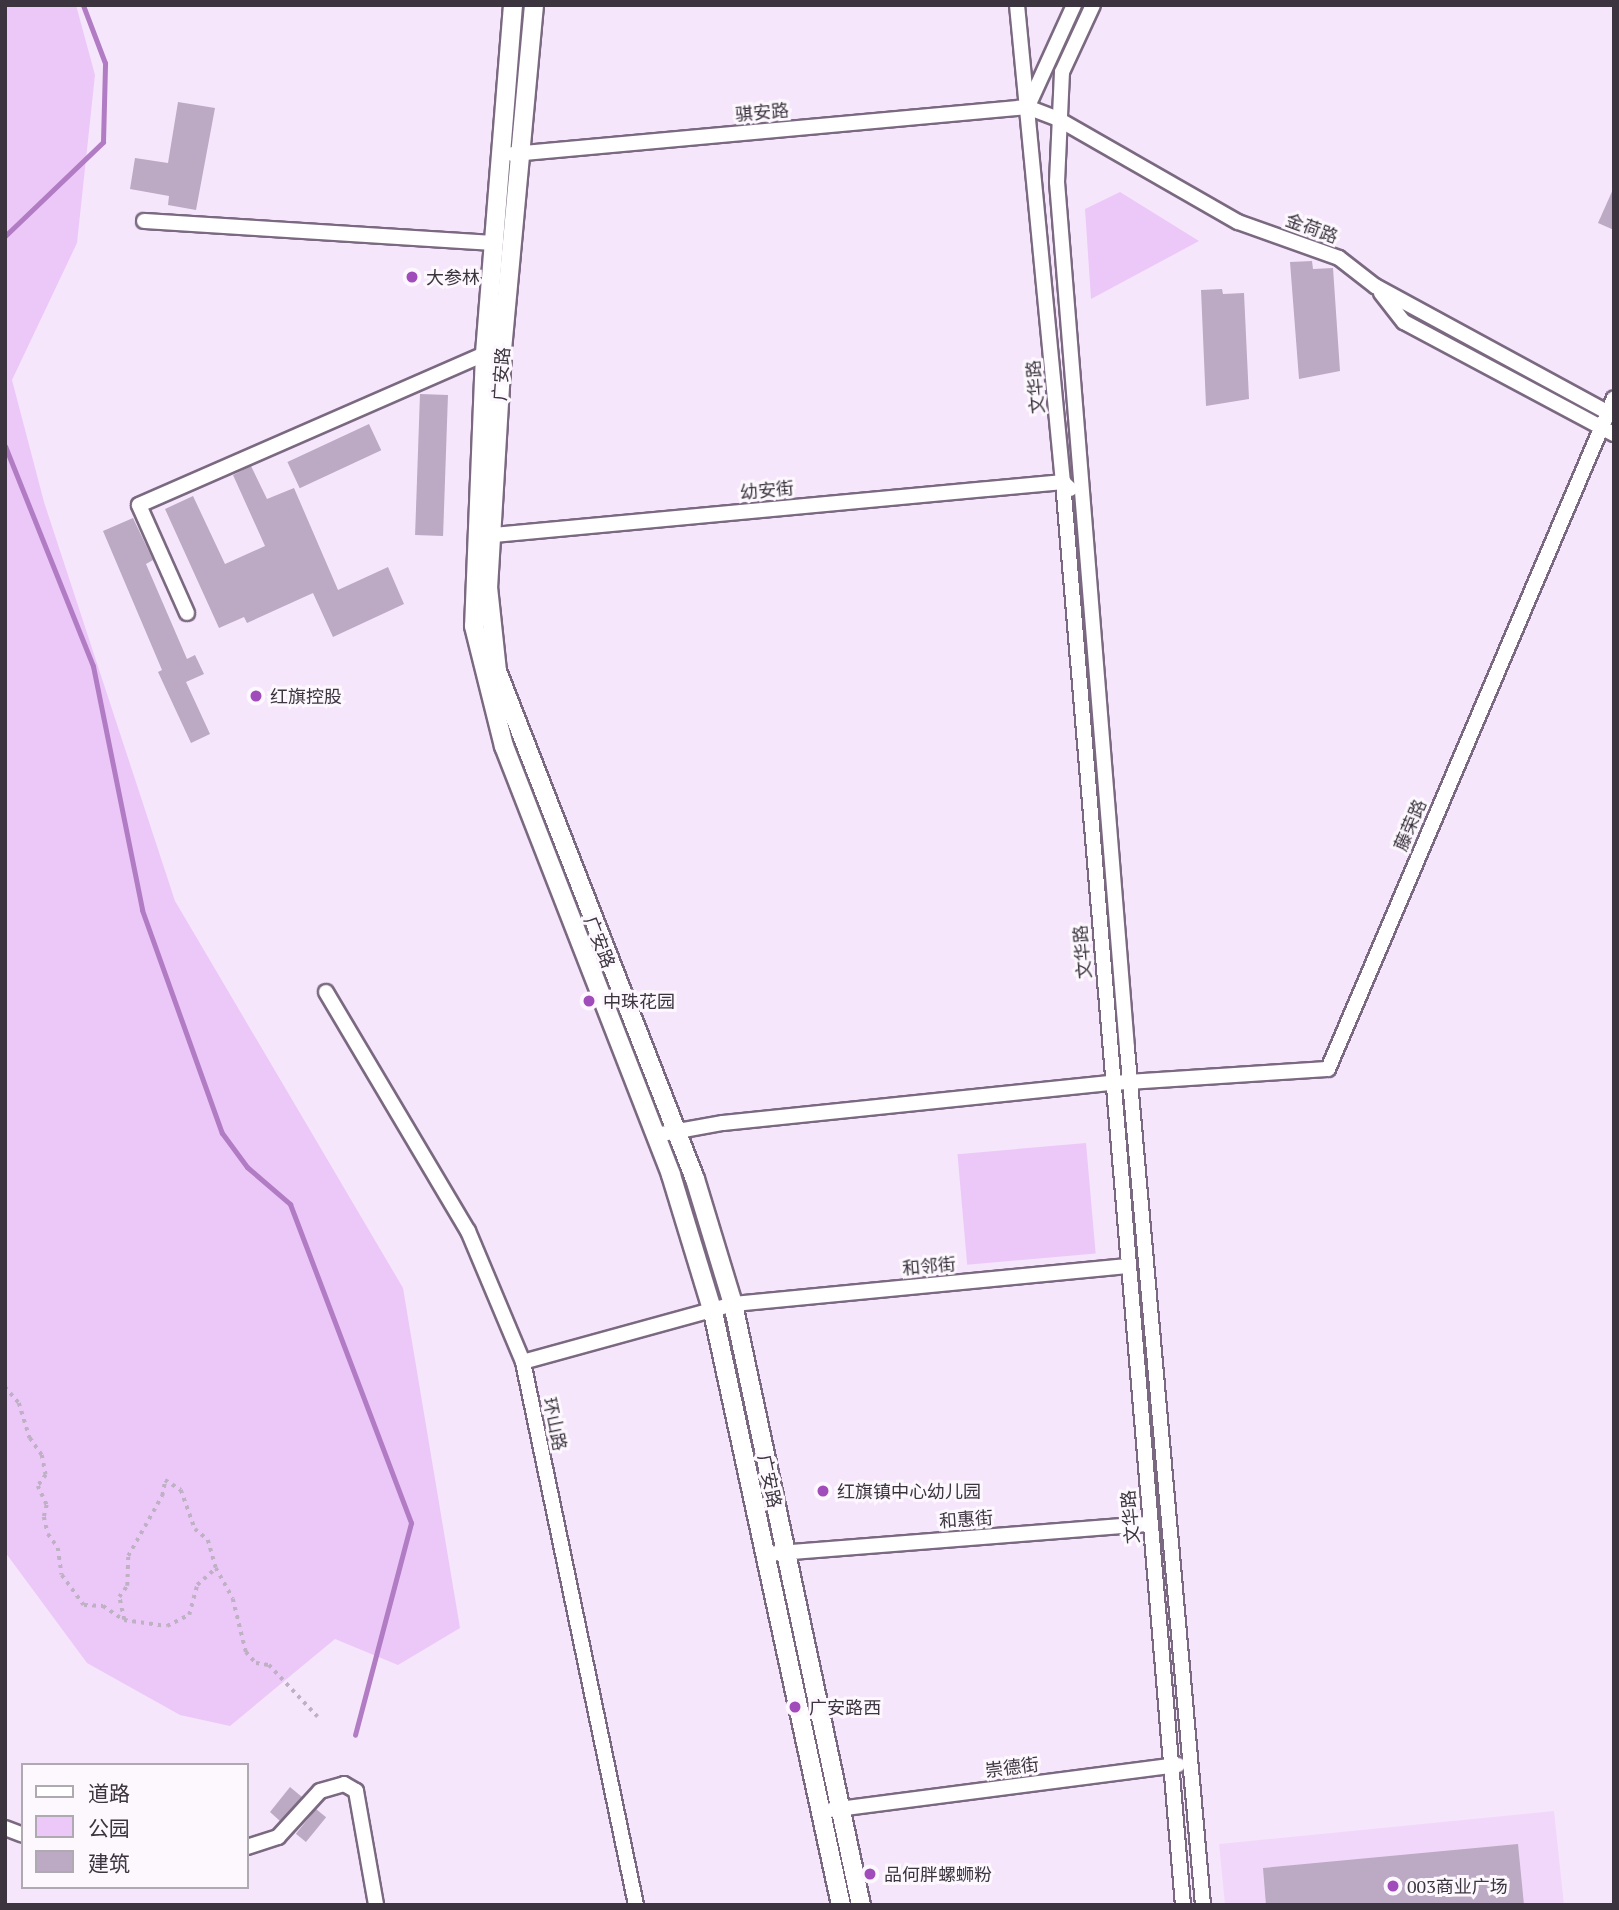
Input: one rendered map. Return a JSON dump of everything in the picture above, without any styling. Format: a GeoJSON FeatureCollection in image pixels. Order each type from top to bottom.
{"type":"FeatureCollection","features":[{"type":"Feature","properties":{"kind":"street","name":"广安路"},"geometry":{"type":"LineString","coordinates":[[513,5],[494,243],[494,354],[483,536],[474,626],[504,746],[656,1135],[713,1312],[776,1553]]}},
{"type":"Feature","properties":{"kind":"street","name":"广安路"},"geometry":{"type":"LineString","coordinates":[[494,354],[523,153],[534,5]]}},
{"type":"Feature","properties":{"kind":"street","name":"文华路"},"geometry":{"type":"LineString","coordinates":[[1017,5],[1063,482],[1183,1905]]}},
{"type":"Feature","properties":{"kind":"street"},"geometry":{"type":"LineString","coordinates":[[1027,107],[1074,5]]}},
{"type":"Feature","properties":{"kind":"street","name":"文华路"},"geometry":{"type":"LineString","coordinates":[[1093,5],[1062,72],[1058,119],[1058,182],[1130,1082],[1203,1905]]}},
{"type":"Feature","properties":{"kind":"street","name":"骐安路"},"geometry":{"type":"LineString","coordinates":[[501,156],[1027,107]]}},
{"type":"Feature","properties":{"kind":"street","name":"金荷路"},"geometry":{"type":"LineString","coordinates":[[1027,107],[1058,119],[1237,222],[1339,258],[1375,286],[1610,414]]}},
{"type":"Feature","properties":{"kind":"street"},"geometry":{"type":"LineString","coordinates":[[144,221],[494,243]]}},
{"type":"Feature","properties":{"kind":"street"},"geometry":{"type":"LineString","coordinates":[[1375,286],[1404,322],[1607,430]]}},
{"type":"Feature","properties":{"kind":"street"},"geometry":{"type":"LineString","coordinates":[[187,614],[139,505],[494,354]]}},
{"type":"Feature","properties":{"kind":"street","name":"藤荣路"},"geometry":{"type":"LineString","coordinates":[[656,1135],[1112,1083],[1328,1069],[1607,430],[1614,398]]}},
{"type":"Feature","properties":{"kind":"street"},"geometry":{"type":"LineString","coordinates":[[1063,482],[1084,503]]}},
{"type":"Feature","properties":{"kind":"street","name":"幼安街"},"geometry":{"type":"LineString","coordinates":[[483,536],[1063,482]]}},
{"type":"Feature","properties":{"kind":"street","name":"广安路"},"geometry":{"type":"LineString","coordinates":[[483,536],[497,671],[695,1179],[733,1304],[776,1553],[831,1810],[861,1905]]}},
{"type":"Feature","properties":{"kind":"street","name":"环山路"},"geometry":{"type":"LineString","coordinates":[[326,992],[468,1231],[523,1362],[636,1905]]}},
{"type":"Feature","properties":{"kind":"street","name":"和邻街"},"geometry":{"type":"LineString","coordinates":[[523,1362],[713,1312],[733,1304],[1128,1266]]}},
{"type":"Feature","properties":{"kind":"street","name":"和惠街"},"geometry":{"type":"LineString","coordinates":[[776,1553],[1150,1524]]}},
{"type":"Feature","properties":{"kind":"street","name":"崇德街"},"geometry":{"type":"LineString","coordinates":[[831,1810],[1190,1763]]}},
{"type":"Feature","properties":{"kind":"street"},"geometry":{"type":"LineString","coordinates":[[248,1847],[278,1837],[320,1791],[344,1784],[356,1791],[376,1905]]}},
{"type":"Feature","properties":{"kind":"street","name":"广安路"},"geometry":{"type":"LineString","coordinates":[[831,1810],[841,1905]]}},
{"type":"Feature","properties":{"kind":"path"},"geometry":{"type":"LineString","coordinates":[[5,1387],[19,1403],[30,1438],[42,1455],[46,1475],[38,1486],[47,1505],[44,1517],[58,1548],[62,1575],[84,1605],[103,1606],[124,1620],[167,1626],[189,1615],[197,1585],[216,1568]]}},
{"type":"Feature","properties":{"kind":"path"},"geometry":{"type":"LineString","coordinates":[[124,1620],[119,1597],[127,1586],[128,1556],[162,1496],[166,1480],[181,1490],[191,1506],[195,1529],[208,1540],[216,1568],[233,1598],[246,1652],[256,1663],[269,1665],[318,1717]]}},
{"type":"Feature","properties":{"kind":"shaded area","name":"003商业广场"},"geometry":{"type":"Polygon","coordinates":[[[1554,1811],[1564,1905],[1225,1905],[1219,1844],[1554,1811]]]}},
{"type":"Feature","properties":{"kind":"green space"},"geometry":{"type":"Polygon","coordinates":[[[5,5],[76,5],[95,75],[77,243],[12,380],[44,502],[175,901],[403,1288],[460,1628],[398,1665],[335,1639],[230,1726],[180,1715],[87,1663],[5,1552],[5,5]]]}},
{"type":"Feature","properties":{"kind":"green space"},"geometry":{"type":"Polygon","coordinates":[[[1120,192],[1199,241],[1091,299],[1085,209],[1120,192]]]}},
{"type":"Feature","properties":{"kind":"green space"},"geometry":{"type":"Polygon","coordinates":[[[1086,1143],[1096,1254],[967,1265],[957,1154],[1086,1143]]]}},
{"type":"Feature","properties":{"kind":"building"},"geometry":{"type":"Polygon","coordinates":[[[178,102],[215,108],[196,210],[168,205],[169,196],[130,189],[135,158],[168,163],[178,102]]]}},
{"type":"Feature","properties":{"kind":"building"},"geometry":{"type":"Polygon","coordinates":[[[1614,187],[1614,230],[1598,223],[1614,187]]]}},
{"type":"Feature","properties":{"kind":"building"},"geometry":{"type":"Polygon","coordinates":[[[1312,261],[1313,269],[1333,268],[1340,371],[1299,379],[1290,262],[1312,261]]]}},
{"type":"Feature","properties":{"kind":"building"},"geometry":{"type":"Polygon","coordinates":[[[1222,289],[1223,294],[1244,293],[1249,399],[1206,406],[1201,290],[1222,289]]]}},
{"type":"Feature","properties":{"kind":"building"},"geometry":{"type":"Polygon","coordinates":[[[420,394],[448,395],[443,536],[415,535],[420,394]]]}},
{"type":"Feature","properties":{"kind":"building"},"geometry":{"type":"Polygon","coordinates":[[[369,424],[381,450],[300,488],[287,462],[369,424]]]}},
{"type":"Feature","properties":{"kind":"building"},"geometry":{"type":"Polygon","coordinates":[[[251,466],[267,499],[294,488],[338,590],[388,567],[404,604],[333,637],[313,593],[247,623],[244,617],[219,628],[165,509],[193,496],[225,564],[265,546],[233,475],[251,466]]]}},
{"type":"Feature","properties":{"kind":"building"},"geometry":{"type":"Polygon","coordinates":[[[133,518],[153,560],[146,564],[187,659],[195,655],[204,674],[186,682],[210,734],[191,743],[158,672],[162,670],[103,531],[133,518]]]}},
{"type":"Feature","properties":{"kind":"building"},"geometry":{"type":"Polygon","coordinates":[[[290,1787],[302,1797],[280,1821],[270,1812],[290,1787]]]}},
{"type":"Feature","properties":{"kind":"building"},"geometry":{"type":"Polygon","coordinates":[[[316,1809],[326,1817],[306,1842],[296,1834],[316,1809]]]}},
{"type":"Feature","properties":{"kind":"building","name":"003商业广场"},"geometry":{"type":"Polygon","coordinates":[[[1518,1844],[1524,1905],[1266,1905],[1263,1868],[1518,1844]]]}},
{"type":"Feature","properties":{"kind":"waterway"},"geometry":{"type":"LineString","coordinates":[[5,236],[103,142],[105,63],[83,5]]}},
{"type":"Feature","properties":{"kind":"waterway"},"geometry":{"type":"LineString","coordinates":[[5,446],[93,666],[142,910],[222,1133],[247,1167],[290,1204],[411,1523],[355,1735]]}},
{"type":"Feature","properties":{"kind":"place","name":"大参林"},"geometry":{"type":"Point","coordinates":[412,277]}},
{"type":"Feature","properties":{"kind":"place","name":"红旗控股"},"geometry":{"type":"Point","coordinates":[256,696]}},
{"type":"Feature","properties":{"kind":"place","name":"中珠花园"},"geometry":{"type":"Point","coordinates":[589,1001]}},
{"type":"Feature","properties":{"kind":"place","name":"红旗镇中心幼儿园"},"geometry":{"type":"Point","coordinates":[823,1491]}},
{"type":"Feature","properties":{"kind":"place","name":"广安路西"},"geometry":{"type":"Point","coordinates":[795,1707]}},
{"type":"Feature","properties":{"kind":"place","name":"品何胖螺蛳粉"},"geometry":{"type":"Point","coordinates":[870,1874]}},
{"type":"Feature","properties":{"kind":"place","name":"003商业广场"},"geometry":{"type":"Point","coordinates":[1393,1886]}}]}
